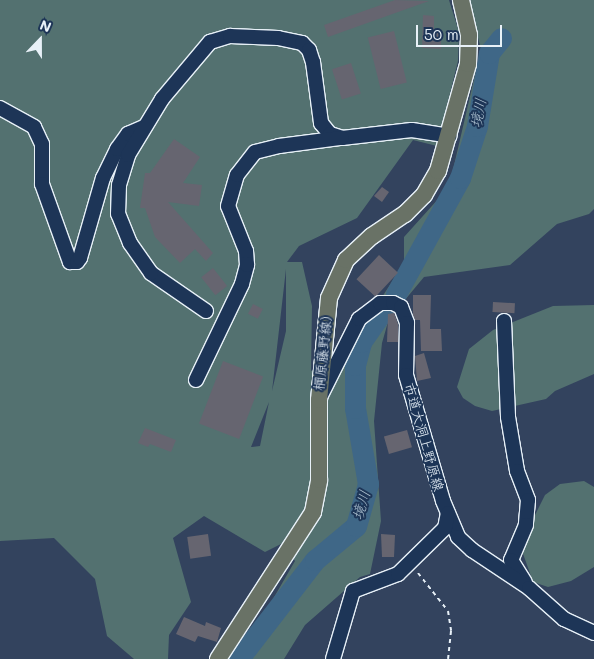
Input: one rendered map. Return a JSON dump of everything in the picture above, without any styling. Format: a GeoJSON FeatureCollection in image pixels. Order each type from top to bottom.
{"type":"FeatureCollection","features":[{"type":"Feature","properties":{"kind":"main road","name":"棡原藤野線）"},"geometry":{"type":"LineString","coordinates":[[218,659],[312,512],[319,480],[318,400],[324,319],[336,277],[356,248],[405,214],[424,195],[438,171],[450,136],[469,52],[467,19],[461,0]]}},
{"type":"Feature","properties":{"kind":"street"},"geometry":{"type":"LineString","coordinates":[[206,311],[151,273],[130,243],[118,214],[119,185],[128,154],[162,99],[210,42],[230,36],[278,38],[302,43],[310,50],[321,123],[330,134],[342,138]]}},
{"type":"Feature","properties":{"kind":"street"},"geometry":{"type":"LineString","coordinates":[[0,108],[34,127],[42,144],[42,184],[70,262],[77,262],[80,258],[103,178],[116,149],[128,134],[144,127]]}},
{"type":"Feature","properties":{"kind":"street"},"geometry":{"type":"LineString","coordinates":[[196,380],[242,284],[247,265],[246,250],[228,206],[237,175],[255,152],[279,146],[412,130],[450,136]]}},
{"type":"Feature","properties":{"kind":"street","name":"市道大洞上野原線"},"geometry":{"type":"LineString","coordinates":[[318,400],[359,318],[380,303],[393,302],[401,307],[407,323],[406,375],[448,513],[458,537],[467,547],[529,588],[564,619],[594,633]]}},
{"type":"Feature","properties":{"kind":"street"},"geometry":{"type":"LineString","coordinates":[[504,320],[508,417],[517,471],[528,500],[526,525],[511,560],[529,588]]}},
{"type":"Feature","properties":{"kind":"street"},"geometry":{"type":"LineString","coordinates":[[333,659],[353,591],[380,578],[398,574],[445,528],[448,513]]}},
{"type":"Feature","properties":{"kind":"path"},"geometry":{"type":"LineString","coordinates":[[421,552],[417,566],[418,574],[446,606],[449,616],[448,659]]}},
{"type":"Feature","properties":{"kind":"green space"},"geometry":{"type":"Polygon","coordinates":[[[0,0],[449,0],[459,32],[458,61],[437,146],[413,140],[357,218],[299,246],[287,262],[302,262],[312,306],[311,371],[344,356],[404,263],[404,237],[449,187],[481,49],[468,0],[594,0],[594,209],[589,214],[557,224],[510,265],[424,277],[404,301],[392,308],[382,343],[374,421],[381,521],[370,574],[360,577],[305,625],[284,659],[249,659],[255,630],[295,561],[283,543],[265,552],[204,516],[173,538],[191,602],[169,635],[168,659],[134,659],[107,636],[95,579],[54,538],[0,541],[0,0]],[[286,269],[272,391],[286,331],[286,269]],[[269,402],[251,447],[260,446],[269,402]]]}},
{"type":"Feature","properties":{"kind":"green space"},"geometry":{"type":"Polygon","coordinates":[[[594,305],[594,374],[555,391],[546,399],[492,411],[475,406],[463,398],[457,387],[469,349],[493,330],[553,306],[594,305]]]}},
{"type":"Feature","properties":{"kind":"green space"},"geometry":{"type":"Polygon","coordinates":[[[584,481],[594,487],[594,567],[571,581],[548,587],[533,582],[520,545],[545,495],[560,484],[584,481]]]}},
{"type":"Feature","properties":{"kind":"building"},"geometry":{"type":"Polygon","coordinates":[[[395,0],[429,1],[328,37],[324,25],[395,0]]]}},
{"type":"Feature","properties":{"kind":"building"},"geometry":{"type":"Polygon","coordinates":[[[423,15],[434,16],[434,33],[441,33],[441,49],[422,48],[423,15]]]}},
{"type":"Feature","properties":{"kind":"building"},"geometry":{"type":"Polygon","coordinates":[[[394,31],[407,82],[381,89],[368,38],[394,31]]]}},
{"type":"Feature","properties":{"kind":"building"},"geometry":{"type":"Polygon","coordinates":[[[351,63],[361,93],[342,100],[332,69],[351,63]]]}},
{"type":"Feature","properties":{"kind":"building"},"geometry":{"type":"Polygon","coordinates":[[[174,139],[200,157],[183,183],[202,185],[199,206],[168,202],[213,253],[206,261],[195,249],[180,263],[155,237],[145,208],[140,208],[145,173],[150,173],[174,139]]]}},
{"type":"Feature","properties":{"kind":"building"},"geometry":{"type":"Polygon","coordinates":[[[382,187],[389,192],[382,202],[374,196],[382,187]]]}},
{"type":"Feature","properties":{"kind":"building"},"geometry":{"type":"Polygon","coordinates":[[[379,255],[398,273],[376,297],[356,279],[379,255]]]}},
{"type":"Feature","properties":{"kind":"building"},"geometry":{"type":"Polygon","coordinates":[[[213,268],[227,286],[215,295],[201,277],[213,268]]]}},
{"type":"Feature","properties":{"kind":"building"},"geometry":{"type":"Polygon","coordinates":[[[413,295],[431,295],[430,329],[441,329],[442,351],[421,351],[420,320],[415,320],[413,315],[413,295]]]}},
{"type":"Feature","properties":{"kind":"building"},"geometry":{"type":"Polygon","coordinates":[[[493,302],[515,303],[514,313],[492,312],[493,302]]]}},
{"type":"Feature","properties":{"kind":"building"},"geometry":{"type":"Polygon","coordinates":[[[253,304],[263,309],[258,319],[248,314],[253,304]]]}},
{"type":"Feature","properties":{"kind":"building"},"geometry":{"type":"Polygon","coordinates":[[[394,313],[398,324],[398,342],[387,342],[388,314],[394,313]]]}},
{"type":"Feature","properties":{"kind":"building"},"geometry":{"type":"Polygon","coordinates":[[[424,353],[431,378],[417,381],[415,356],[424,353]]]}},
{"type":"Feature","properties":{"kind":"building"},"geometry":{"type":"Polygon","coordinates":[[[223,361],[263,376],[239,439],[199,424],[223,361]]]}},
{"type":"Feature","properties":{"kind":"building"},"geometry":{"type":"Polygon","coordinates":[[[145,428],[176,440],[171,452],[150,444],[148,447],[138,443],[145,428]]]}},
{"type":"Feature","properties":{"kind":"building"},"geometry":{"type":"Polygon","coordinates":[[[407,430],[412,447],[389,454],[384,437],[407,430]]]}},
{"type":"Feature","properties":{"kind":"building"},"geometry":{"type":"Polygon","coordinates":[[[208,534],[211,556],[190,559],[187,537],[208,534]]]}},
{"type":"Feature","properties":{"kind":"building"},"geometry":{"type":"Polygon","coordinates":[[[381,534],[395,535],[394,557],[382,557],[381,534]]]}},
{"type":"Feature","properties":{"kind":"building"},"geometry":{"type":"Polygon","coordinates":[[[184,617],[205,626],[206,622],[221,628],[217,642],[198,636],[195,642],[176,634],[184,617]]]}},
{"type":"Feature","properties":{"kind":"waterway","name":"境川"},"geometry":{"type":"LineString","coordinates":[[396,294],[460,178],[477,126],[489,53],[501,38]]}},
{"type":"Feature","properties":{"kind":"waterway","name":"境川"},"geometry":{"type":"LineString","coordinates":[[234,658],[240,657],[315,560],[356,526],[368,484],[355,408],[355,365],[361,342],[383,311]]}}]}
